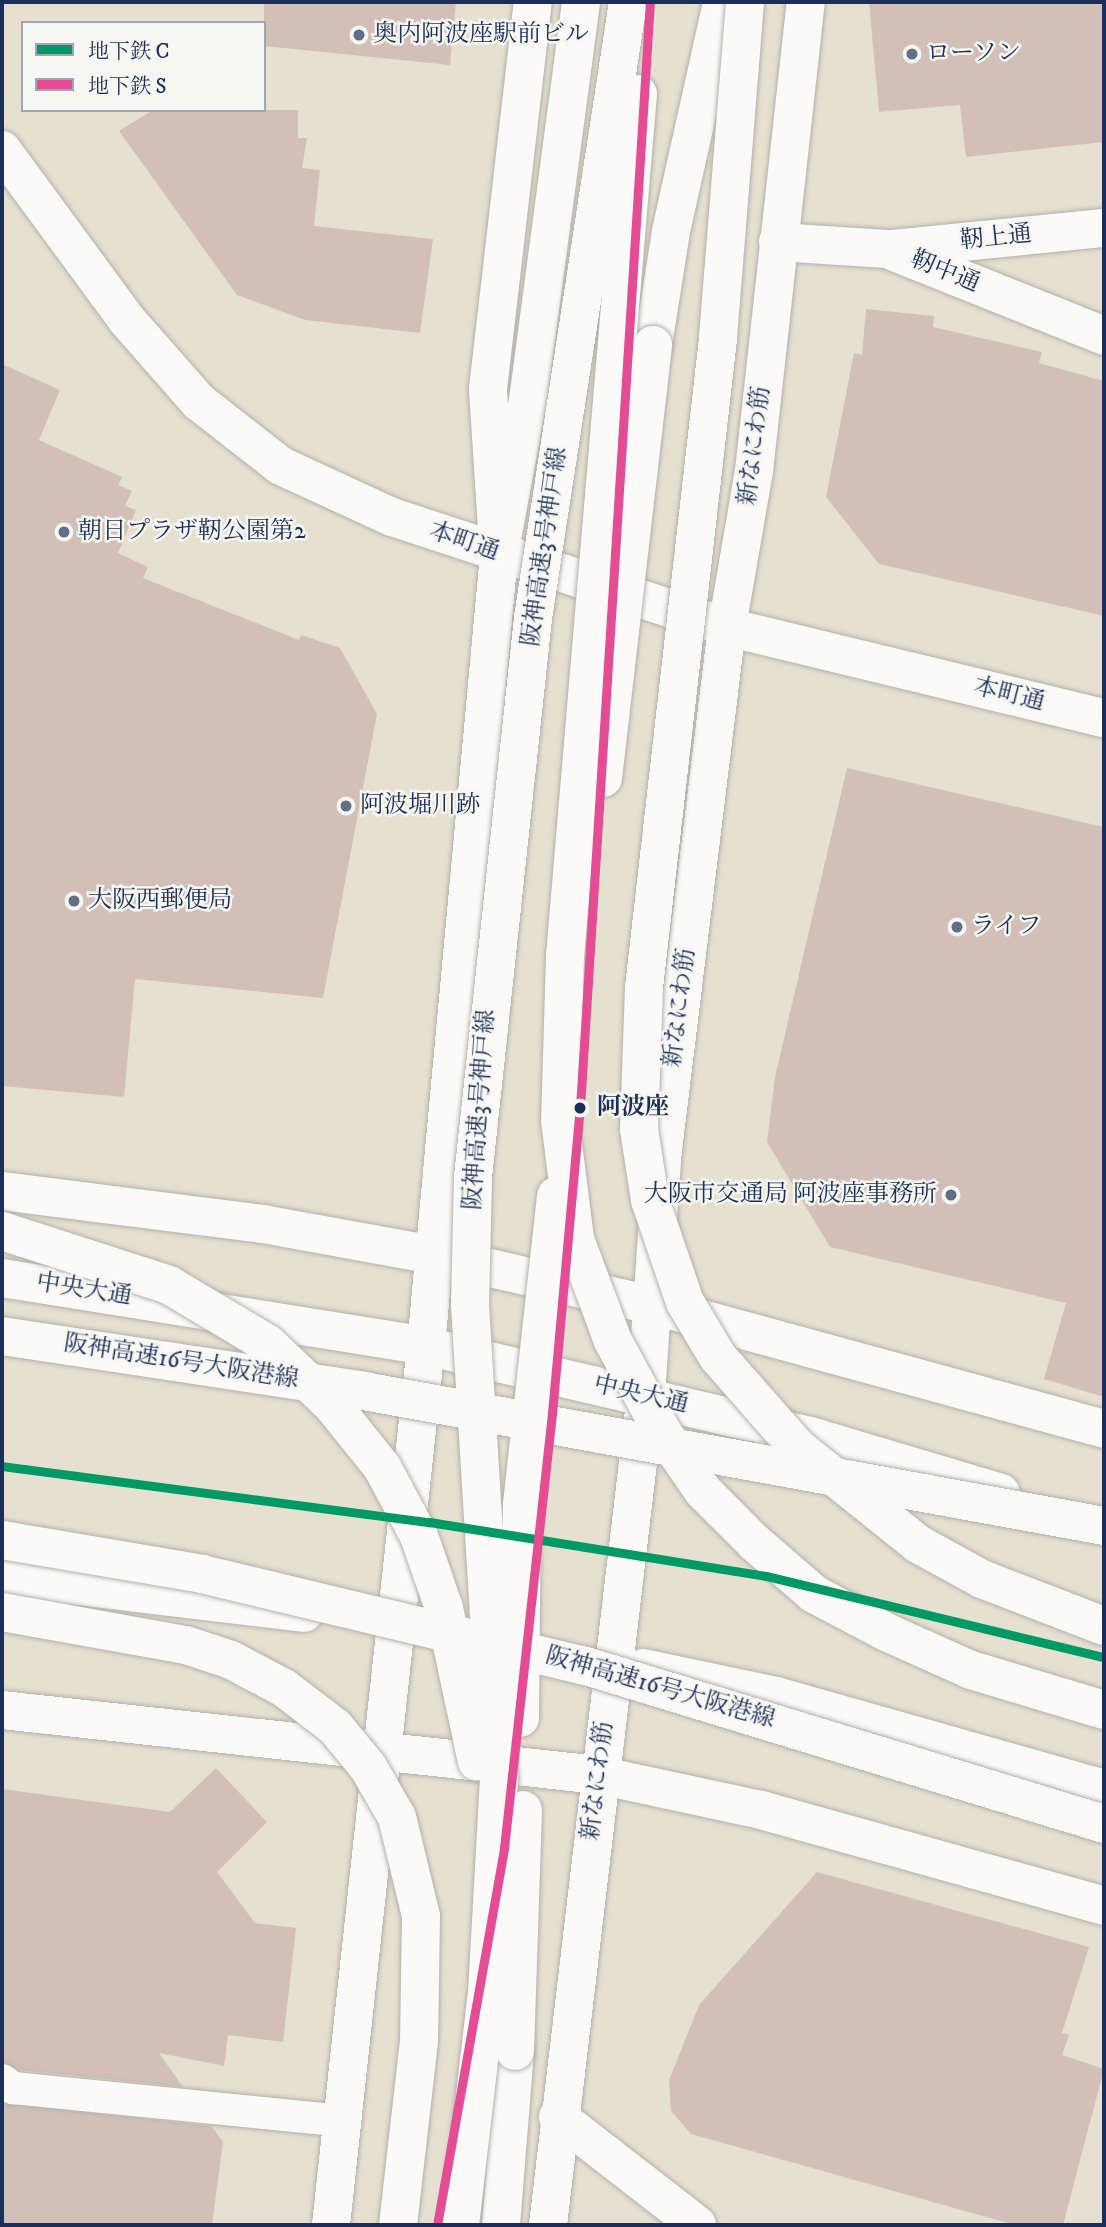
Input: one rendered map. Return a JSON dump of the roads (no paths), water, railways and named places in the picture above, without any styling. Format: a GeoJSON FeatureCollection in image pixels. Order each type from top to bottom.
{"type":"FeatureCollection","features":[{"type":"Feature","properties":{"kind":"main road"},"geometry":{"type":"LineString","coordinates":[[499,555],[488,389],[533,2]]}},
{"type":"Feature","properties":{"kind":"main road"},"geometry":{"type":"LineString","coordinates":[[331,2225],[381,1752],[398,1625],[499,555],[528,400],[581,2]]}},
{"type":"Feature","properties":{"kind":"main road","name":"阪神高速3号神戸線"},"geometry":{"type":"LineString","coordinates":[[460,2225],[487,1993],[499,1779],[470,1303],[473,1177],[533,618],[628,2]]}},
{"type":"Feature","properties":{"kind":"main road","name":"阪神高速3号神戸線"},"geometry":{"type":"LineString","coordinates":[[647,2],[565,956],[560,1120],[575,1239],[613,1341],[663,1433],[703,1491],[755,1543],[814,1594],[886,1632],[971,1670],[1104,1710]]}},
{"type":"Feature","properties":{"kind":"main road"},"geometry":{"type":"LineString","coordinates":[[501,2225],[524,1889],[519,1616],[534,1384],[653,345],[671,231],[722,2]]}},
{"type":"Feature","properties":{"kind":"main road"},"geometry":{"type":"LineString","coordinates":[[745,2],[718,339],[644,987],[639,1129],[650,1200],[685,1302],[717,1356],[796,1447],[918,1544],[982,1579],[1104,1626]]}},
{"type":"Feature","properties":{"kind":"main road","name":"新なにわ筋"},"geometry":{"type":"LineString","coordinates":[[548,2225],[598,1775],[615,1662],[646,1395],[655,1306],[662,1158],[727,627],[754,471],[806,2]]}},
{"type":"Feature","properties":{"kind":"main road","name":"本町通"},"geometry":{"type":"LineString","coordinates":[[2,150],[126,319],[199,402],[281,466],[392,517],[499,555],[727,627],[1104,718]]}},
{"type":"Feature","properties":{"kind":"main road","name":"靭上通"},"geometry":{"type":"LineString","coordinates":[[887,249],[1104,228]]}},
{"type":"Feature","properties":{"kind":"main road","name":"靭中通"},"geometry":{"type":"LineString","coordinates":[[778,242],[887,249],[1104,336]]}},
{"type":"Feature","properties":{"kind":"main road"},"geometry":{"type":"LineString","coordinates":[[2,1191],[263,1224],[434,1255],[655,1306],[1104,1429]]}},
{"type":"Feature","properties":{"kind":"main road"},"geometry":{"type":"LineString","coordinates":[[2,1231],[97,1257],[226,1316],[268,1344],[333,1406],[382,1467],[419,1536],[464,1686],[504,1909],[515,2051]]}},
{"type":"Feature","properties":{"kind":"main road","name":"中央大通"},"geometry":{"type":"LineString","coordinates":[[2,1278],[426,1346],[646,1395],[810,1436],[1104,1525]]}},
{"type":"Feature","properties":{"kind":"main road","name":"阪神高速16号大阪港線"},"geometry":{"type":"LineString","coordinates":[[2,1336],[364,1391],[1104,1525]]}},
{"type":"Feature","properties":{"kind":"main road","name":"阪神高速16号大阪港線"},"geometry":{"type":"LineString","coordinates":[[2,1539],[215,1577],[586,1666],[1104,1824]]}},
{"type":"Feature","properties":{"kind":"main road"},"geometry":{"type":"LineString","coordinates":[[2,1577],[398,1625],[615,1662],[776,1696],[1104,1789]]}},
{"type":"Feature","properties":{"kind":"main road"},"geometry":{"type":"LineString","coordinates":[[2,1612],[186,1645],[231,1660],[285,1688],[335,1727],[368,1767],[397,1817],[421,1916],[419,2041],[398,2225]]}},
{"type":"Feature","properties":{"kind":"main road"},"geometry":{"type":"LineString","coordinates":[[2,1710],[598,1775],[761,1810],[1104,1906]]}},
{"type":"Feature","properties":{"kind":"main road"},"geometry":{"type":"LineString","coordinates":[[558,2117],[697,2225]]}},
{"type":"Feature","properties":{"kind":"lane"},"geometry":{"type":"LineString","coordinates":[[2,2080],[13,2088],[342,2121]]}},
{"type":"Feature","properties":{"kind":"metro line","name":"S"},"geometry":{"type":"LineString","coordinates":[[437,2225],[504,1848],[552,1413],[580,1107],[650,2]]}},
{"type":"Feature","properties":{"kind":"metro line","name":"C"},"geometry":{"type":"LineString","coordinates":[[2,1466],[429,1522],[766,1576],[1104,1657]]}},
{"type":"Feature","properties":{"kind":"place","name":"奥内阿波座駅前ビル"},"geometry":{"type":"Point","coordinates":[359,35]}},
{"type":"Feature","properties":{"kind":"place","name":"ローソン"},"geometry":{"type":"Point","coordinates":[912,54]}},
{"type":"Feature","properties":{"kind":"place","name":"朝日プラザ靭公園第2"},"geometry":{"type":"Point","coordinates":[64,532]}},
{"type":"Feature","properties":{"kind":"place","name":"阿波堀川跡"},"geometry":{"type":"Point","coordinates":[346,806]}},
{"type":"Feature","properties":{"kind":"place","name":"大阪西郵便局"},"geometry":{"type":"Point","coordinates":[74,901]}},
{"type":"Feature","properties":{"kind":"place","name":"ライフ"},"geometry":{"type":"Point","coordinates":[957,927]}},
{"type":"Feature","properties":{"kind":"place","name":"阿波座"},"geometry":{"type":"Point","coordinates":[580,1108]}},
{"type":"Feature","properties":{"kind":"place","name":"大阪市交通局 阿波座事務所"},"geometry":{"type":"Point","coordinates":[951,1195]}}]}
